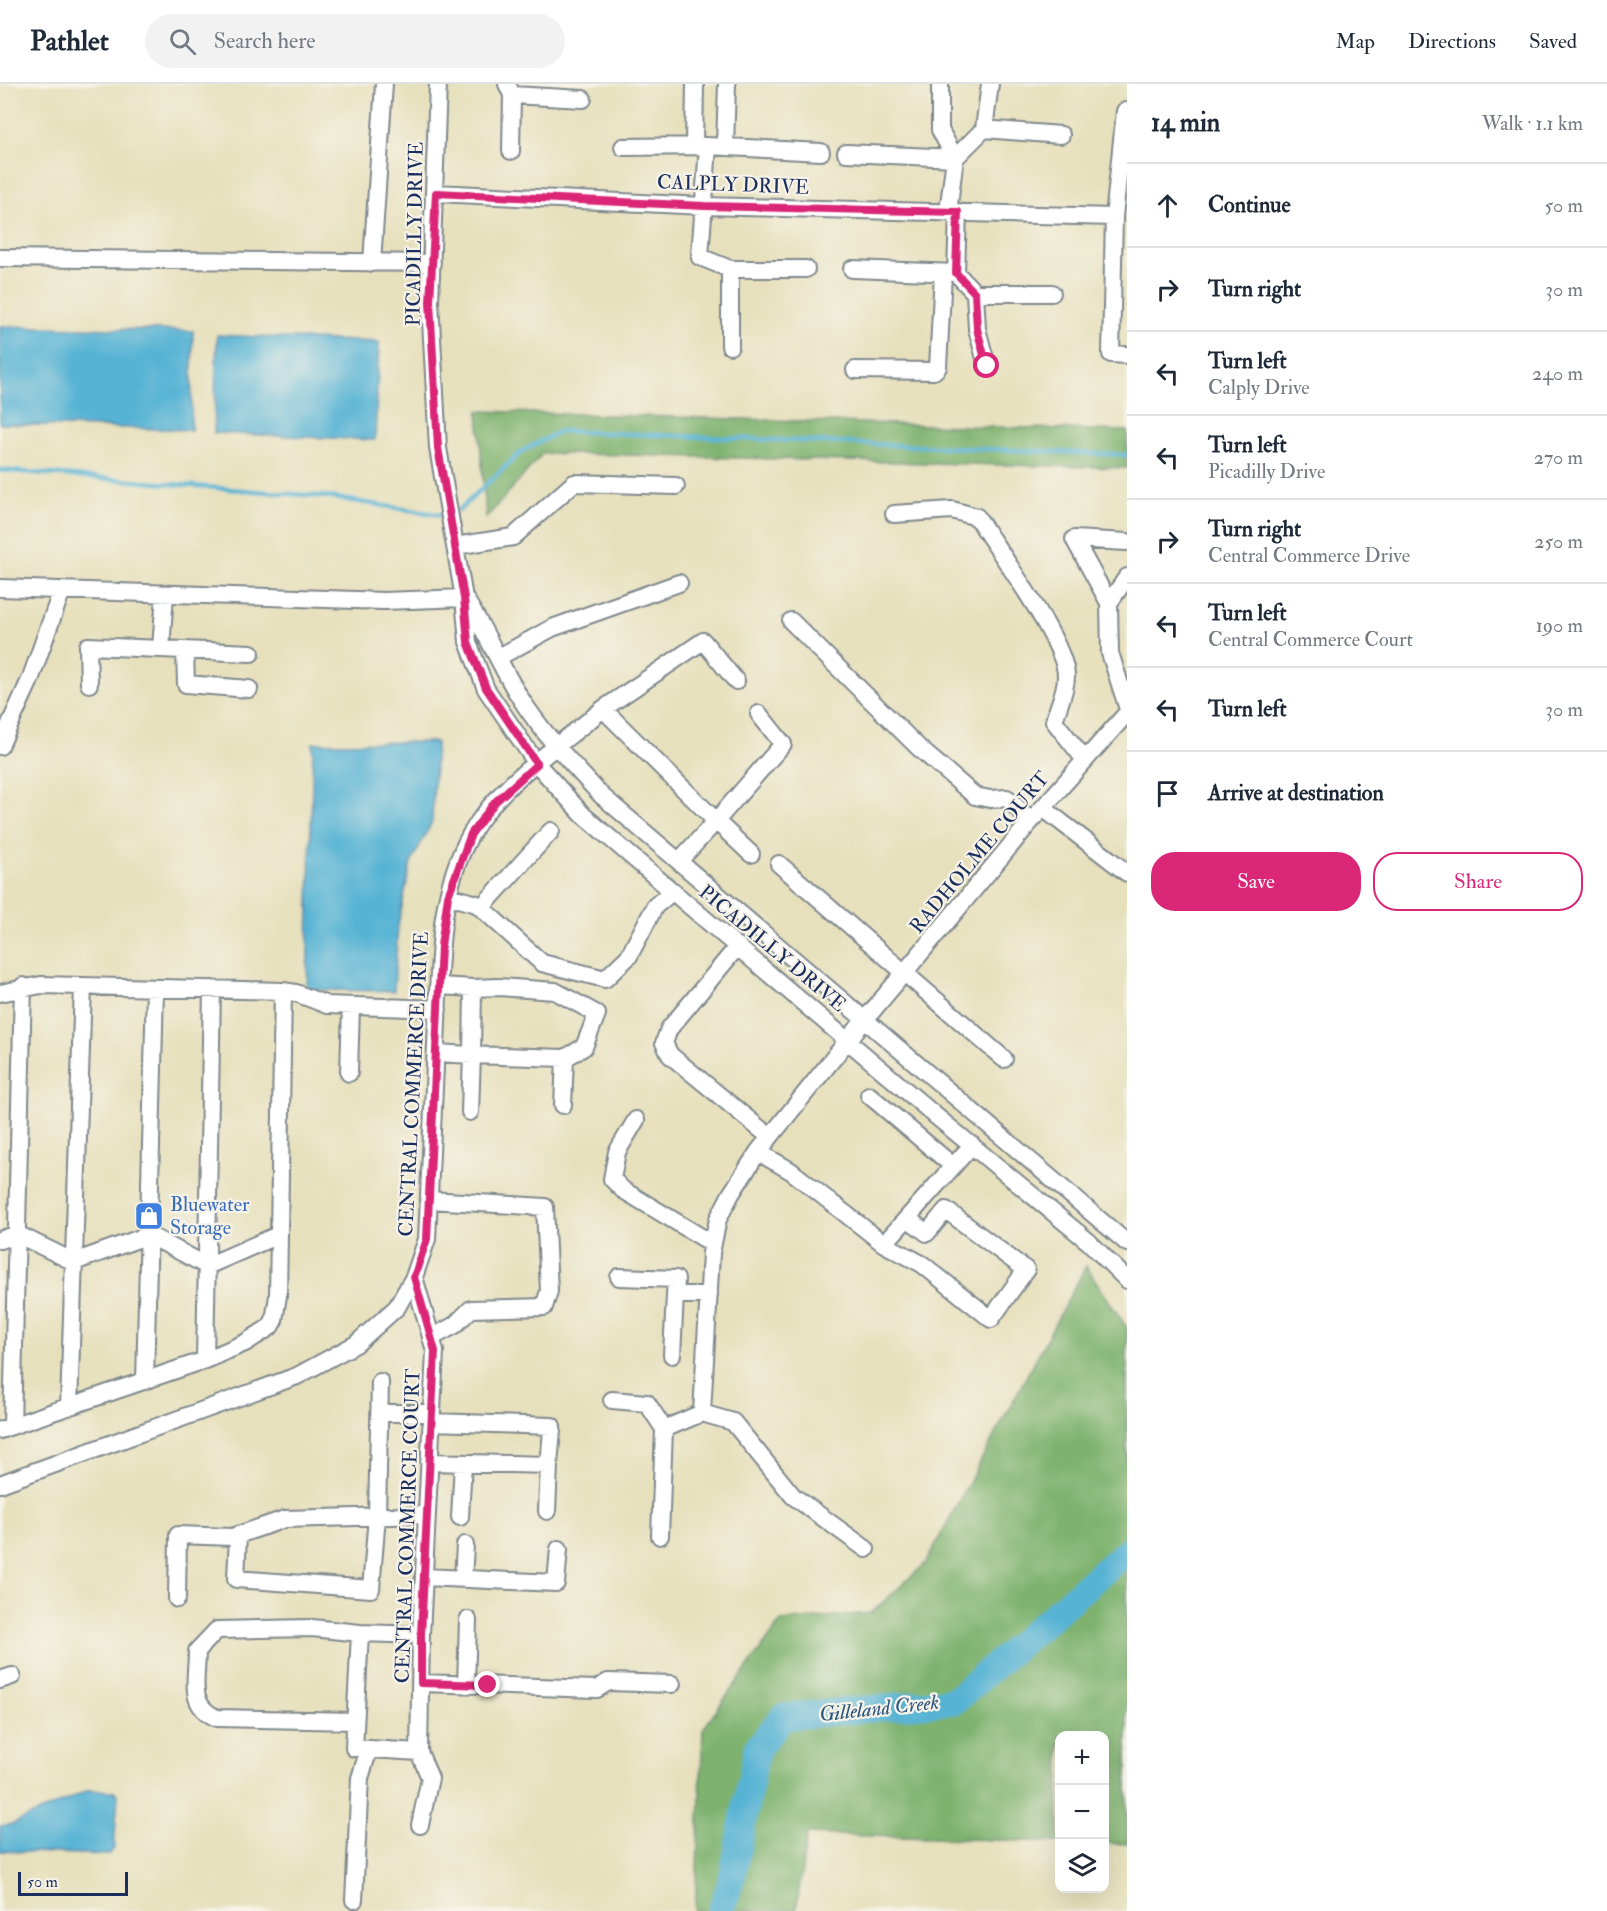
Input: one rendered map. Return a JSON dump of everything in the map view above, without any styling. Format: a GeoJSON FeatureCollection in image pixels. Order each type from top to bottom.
{"type":"FeatureCollection","features":[{"type":"Feature","properties":{"kind":"street"},"geometry":{"type":"LineString","coordinates":[[372,263],[384,84]]}},
{"type":"Feature","properties":{"kind":"street","name":"PICADILLY DRIVE"},"geometry":{"type":"LineString","coordinates":[[438,84],[436,193],[430,302],[438,448],[464,598],[468,642],[486,688],[537,764],[583,815],[972,1146],[1089,1242],[1127,1280]]}},
{"type":"Feature","properties":{"kind":"street"},"geometry":{"type":"LineString","coordinates":[[695,84],[709,147]]}},
{"type":"Feature","properties":{"kind":"street"},"geometry":{"type":"LineString","coordinates":[[727,84],[709,147],[700,257],[730,269],[806,269]]}},
{"type":"Feature","properties":{"kind":"street"},"geometry":{"type":"LineString","coordinates":[[855,370],[934,371],[938,367],[950,273],[955,158],[940,130],[940,84]]}},
{"type":"Feature","properties":{"kind":"street"},"geometry":{"type":"LineString","coordinates":[[846,153],[955,158],[984,129],[990,84]]}},
{"type":"Feature","properties":{"kind":"street"},"geometry":{"type":"LineString","coordinates":[[511,151],[508,87],[583,99]]}},
{"type":"Feature","properties":{"kind":"street"},"geometry":{"type":"LineString","coordinates":[[1127,111],[1125,111],[1114,217],[1111,354],[1127,355]]}},
{"type":"Feature","properties":{"kind":"street"},"geometry":{"type":"LineString","coordinates":[[984,129],[1061,135]]}},
{"type":"Feature","properties":{"kind":"street"},"geometry":{"type":"LineString","coordinates":[[623,147],[709,147],[822,152]]}},
{"type":"Feature","properties":{"kind":"street","name":"CALPLY DRIVE"},"geometry":{"type":"LineString","coordinates":[[436,193],[704,206],[1114,217]]}},
{"type":"Feature","properties":{"kind":"street"},"geometry":{"type":"LineString","coordinates":[[0,258],[432,263]]}},
{"type":"Feature","properties":{"kind":"street"},"geometry":{"type":"LineString","coordinates":[[730,269],[730,346]]}},
{"type":"Feature","properties":{"kind":"street"},"geometry":{"type":"LineString","coordinates":[[852,269],[950,273],[975,293],[1052,293]]}},
{"type":"Feature","properties":{"kind":"street"},"geometry":{"type":"LineString","coordinates":[[975,293],[977,329],[987,366]]}},
{"type":"Feature","properties":{"kind":"street"},"geometry":{"type":"LineString","coordinates":[[455,546],[513,537],[574,483],[676,486]]}},
{"type":"Feature","properties":{"kind":"street"},"geometry":{"type":"LineString","coordinates":[[894,514],[952,510],[976,517],[1048,629],[1065,664],[1067,678],[1054,721],[1085,760]]}},
{"type":"Feature","properties":{"kind":"street"},"geometry":{"type":"LineString","coordinates":[[1127,543],[1074,538],[1108,603],[1110,653],[1127,706]]}},
{"type":"Feature","properties":{"kind":"street"},"geometry":{"type":"LineString","coordinates":[[1108,603],[1127,577]]}},
{"type":"Feature","properties":{"kind":"street"},"geometry":{"type":"LineString","coordinates":[[499,657],[552,628],[679,583]]}},
{"type":"Feature","properties":{"kind":"street"},"geometry":{"type":"LineString","coordinates":[[0,588],[384,601],[464,598]]}},
{"type":"Feature","properties":{"kind":"street"},"geometry":{"type":"LineString","coordinates":[[0,746],[30,680],[62,590]]}},
{"type":"Feature","properties":{"kind":"street"},"geometry":{"type":"LineString","coordinates":[[161,649],[165,594]]}},
{"type":"Feature","properties":{"kind":"street","name":"PICADILLY DRIVE"},"geometry":{"type":"LineString","coordinates":[[464,598],[484,627],[519,696],[557,748],[602,796],[1127,1243]]}},
{"type":"Feature","properties":{"kind":"street"},"geometry":{"type":"LineString","coordinates":[[791,621],[919,748],[975,796],[990,799],[1007,798],[1031,821]]}},
{"type":"Feature","properties":{"kind":"street","name":"CENTRAL COMMERCE DRIVE"},"geometry":{"type":"LineString","coordinates":[[0,1484],[297,1376],[356,1344],[397,1307],[414,1277],[427,1239],[439,986],[448,896],[471,834],[495,802],[537,764],[603,709],[703,640],[735,681]]}},
{"type":"Feature","properties":{"kind":"street"},"geometry":{"type":"LineString","coordinates":[[89,684],[88,646],[251,653]]}},
{"type":"Feature","properties":{"kind":"street"},"geometry":{"type":"LineString","coordinates":[[186,650],[186,684],[249,690]]}},
{"type":"Feature","properties":{"kind":"street"},"geometry":{"type":"LineString","coordinates":[[603,709],[751,854]]}},
{"type":"Feature","properties":{"kind":"street","name":"RADHOLME COURT"},"geometry":{"type":"LineString","coordinates":[[702,1413],[713,1244],[718,1219],[758,1152],[848,1040],[1031,821],[1127,713]]}},
{"type":"Feature","properties":{"kind":"street"},"geometry":{"type":"LineString","coordinates":[[679,861],[783,744],[759,714]]}},
{"type":"Feature","properties":{"kind":"street"},"geometry":{"type":"LineString","coordinates":[[1043,808],[1127,873]]}},
{"type":"Feature","properties":{"kind":"street"},"geometry":{"type":"LineString","coordinates":[[482,908],[550,831]]}},
{"type":"Feature","properties":{"kind":"street"},"geometry":{"type":"LineString","coordinates":[[779,864],[1004,1059]]}},
{"type":"Feature","properties":{"kind":"street"},"geometry":{"type":"LineString","coordinates":[[448,896],[477,904],[542,963],[605,979],[629,956],[655,906],[673,891]]}},
{"type":"Feature","properties":{"kind":"street"},"geometry":{"type":"LineString","coordinates":[[738,946],[669,1029],[664,1043],[670,1055],[770,1137]]}},
{"type":"Feature","properties":{"kind":"street"},"geometry":{"type":"LineString","coordinates":[[23,986],[17,1234],[6,1428],[205,1360],[261,1334],[274,1320],[283,991]]}},
{"type":"Feature","properties":{"kind":"street"},"geometry":{"type":"LineString","coordinates":[[0,993],[23,986],[283,991],[296,993],[321,1004],[438,1009]]}},
{"type":"Feature","properties":{"kind":"street"},"geometry":{"type":"LineString","coordinates":[[69,1407],[83,986]]}},
{"type":"Feature","properties":{"kind":"street"},"geometry":{"type":"LineString","coordinates":[[436,1053],[565,1058],[584,1047],[597,1014],[555,991],[439,986]]}},
{"type":"Feature","properties":{"kind":"street"},"geometry":{"type":"LineString","coordinates":[[145,1380],[155,988]]}},
{"type":"Feature","properties":{"kind":"street"},"geometry":{"type":"LineString","coordinates":[[470,1112],[473,988]]}},
{"type":"Feature","properties":{"kind":"street"},"geometry":{"type":"LineString","coordinates":[[205,1360],[212,989]]}},
{"type":"Feature","properties":{"kind":"street"},"geometry":{"type":"LineString","coordinates":[[350,1073],[351,1006]]}},
{"type":"Feature","properties":{"kind":"street"},"geometry":{"type":"LineString","coordinates":[[563,1105],[565,1058]]}},
{"type":"Feature","properties":{"kind":"street"},"geometry":{"type":"LineString","coordinates":[[869,1095],[954,1166]]}},
{"type":"Feature","properties":{"kind":"street"},"geometry":{"type":"LineString","coordinates":[[636,1120],[617,1152],[612,1179],[623,1190],[713,1244]]}},
{"type":"Feature","properties":{"kind":"street"},"geometry":{"type":"LineString","coordinates":[[884,1244],[972,1146]]}},
{"type":"Feature","properties":{"kind":"street"},"geometry":{"type":"LineString","coordinates":[[758,1152],[791,1171],[884,1244],[922,1264],[991,1318],[1026,1270],[946,1210],[927,1233],[907,1218]]}},
{"type":"Feature","properties":{"kind":"street"},"geometry":{"type":"LineString","coordinates":[[429,1200],[545,1207],[549,1291],[544,1307],[471,1309],[455,1325],[431,1338]]}},
{"type":"Feature","properties":{"kind":"street"},"geometry":{"type":"LineString","coordinates":[[0,1240],[17,1234],[74,1262],[149,1235],[207,1266]]}},
{"type":"Feature","properties":{"kind":"street"},"geometry":{"type":"LineString","coordinates":[[207,1266],[278,1235]]}},
{"type":"Feature","properties":{"kind":"street","name":"CENTRAL COMMERCE COURT"},"geometry":{"type":"LineString","coordinates":[[414,1277],[435,1351],[421,1635],[418,1752],[430,1778],[420,1825]]}},
{"type":"Feature","properties":{"kind":"street"},"geometry":{"type":"LineString","coordinates":[[619,1277],[675,1279],[672,1355]]}},
{"type":"Feature","properties":{"kind":"street"},"geometry":{"type":"LineString","coordinates":[[675,1295],[709,1295]]}},
{"type":"Feature","properties":{"kind":"street"},"geometry":{"type":"LineString","coordinates":[[238,1535],[236,1579],[371,1589],[377,1516],[381,1382]]}},
{"type":"Feature","properties":{"kind":"street"},"geometry":{"type":"LineString","coordinates":[[612,1400],[647,1403],[664,1429],[660,1536]]}},
{"type":"Feature","properties":{"kind":"street"},"geometry":{"type":"LineString","coordinates":[[380,1413],[552,1426],[547,1511]]}},
{"type":"Feature","properties":{"kind":"street"},"geometry":{"type":"LineString","coordinates":[[664,1429],[702,1413],[733,1422],[793,1496],[866,1550]]}},
{"type":"Feature","properties":{"kind":"street"},"geometry":{"type":"LineString","coordinates":[[429,1462],[549,1465]]}},
{"type":"Feature","properties":{"kind":"street"},"geometry":{"type":"LineString","coordinates":[[460,1517],[463,1463]]}},
{"type":"Feature","properties":{"kind":"street"},"geometry":{"type":"LineString","coordinates":[[177,1599],[178,1535],[238,1535],[285,1520],[427,1515]]}},
{"type":"Feature","properties":{"kind":"street"},"geometry":{"type":"LineString","coordinates":[[463,1579],[465,1545]]}},
{"type":"Feature","properties":{"kind":"street"},"geometry":{"type":"LineString","coordinates":[[424,1577],[556,1583],[559,1549]]}},
{"type":"Feature","properties":{"kind":"street"},"geometry":{"type":"LineString","coordinates":[[466,1685],[468,1620]]}},
{"type":"Feature","properties":{"kind":"street"},"geometry":{"type":"LineString","coordinates":[[355,1722],[217,1718],[205,1713],[196,1703],[197,1652],[218,1630],[312,1628],[360,1633],[421,1635]]}},
{"type":"Feature","properties":{"kind":"street"},"geometry":{"type":"LineString","coordinates":[[360,1633],[354,1748],[418,1752]]}},
{"type":"Feature","properties":{"kind":"street"},"geometry":{"type":"LineString","coordinates":[[421,1683],[597,1689],[608,1682],[672,1684]]}},
{"type":"Feature","properties":{"kind":"street"},"geometry":{"type":"LineString","coordinates":[[354,1900],[360,1778],[369,1749]]}},
{"type":"Feature","properties":{"kind":"green space"},"geometry":{"type":"Polygon","coordinates":[[[478,411],[1127,431],[1127,468],[543,453],[486,518],[478,411]]]}},
{"type":"Feature","properties":{"kind":"green space"},"geometry":{"type":"Polygon","coordinates":[[[1086,1266],[1127,1328],[1127,1844],[1109,1843],[1109,1731],[1055,1731],[1055,1842],[807,1834],[796,1911],[695,1911],[703,1729],[781,1621],[871,1613],[925,1564],[1086,1266]]]}},
{"type":"Feature","properties":{"kind":"water"},"geometry":{"type":"Polygon","coordinates":[[[0,326],[193,331],[191,430],[0,424],[0,326]]]}},
{"type":"Feature","properties":{"kind":"water"},"geometry":{"type":"Polygon","coordinates":[[[217,335],[379,342],[375,440],[214,433],[217,335]]]}},
{"type":"Feature","properties":{"kind":"water"},"geometry":{"type":"Polygon","coordinates":[[[436,742],[432,822],[411,863],[398,925],[394,991],[317,990],[307,987],[313,743],[436,742]]]}},
{"type":"Feature","properties":{"kind":"water"},"geometry":{"type":"Polygon","coordinates":[[[89,1790],[114,1791],[118,1795],[114,1848],[109,1855],[0,1851],[0,1826],[13,1824],[89,1790]]]}},
{"type":"Feature","properties":{"kind":"waterway"},"geometry":{"type":"LineString","coordinates":[[459,510],[521,452],[560,431],[1127,455]]}},
{"type":"Feature","properties":{"kind":"waterway"},"geometry":{"type":"LineString","coordinates":[[0,470],[329,497],[441,515]]}},
{"type":"Feature","properties":{"kind":"waterway","name":"Gilleland Creek"},"geometry":{"type":"LineString","coordinates":[[721,1911],[732,1878],[757,1748],[783,1717],[954,1701],[1127,1551]]}},
{"type":"Feature","properties":{"kind":"place","name":"Bluewater Storage"},"geometry":{"type":"Point","coordinates":[149,1216]}},
{"type":"Feature","properties":{"kind":"route"},"geometry":{"type":"LineString","coordinates":[[488,1685],[421,1683],[421,1635],[435,1351],[414,1277],[427,1239],[441,946],[448,896],[471,834],[495,802],[537,764],[486,688],[468,642],[464,598],[438,448],[430,302],[436,193],[704,206],[958,212],[956,273],[975,293],[977,329],[987,366]]}}]}
